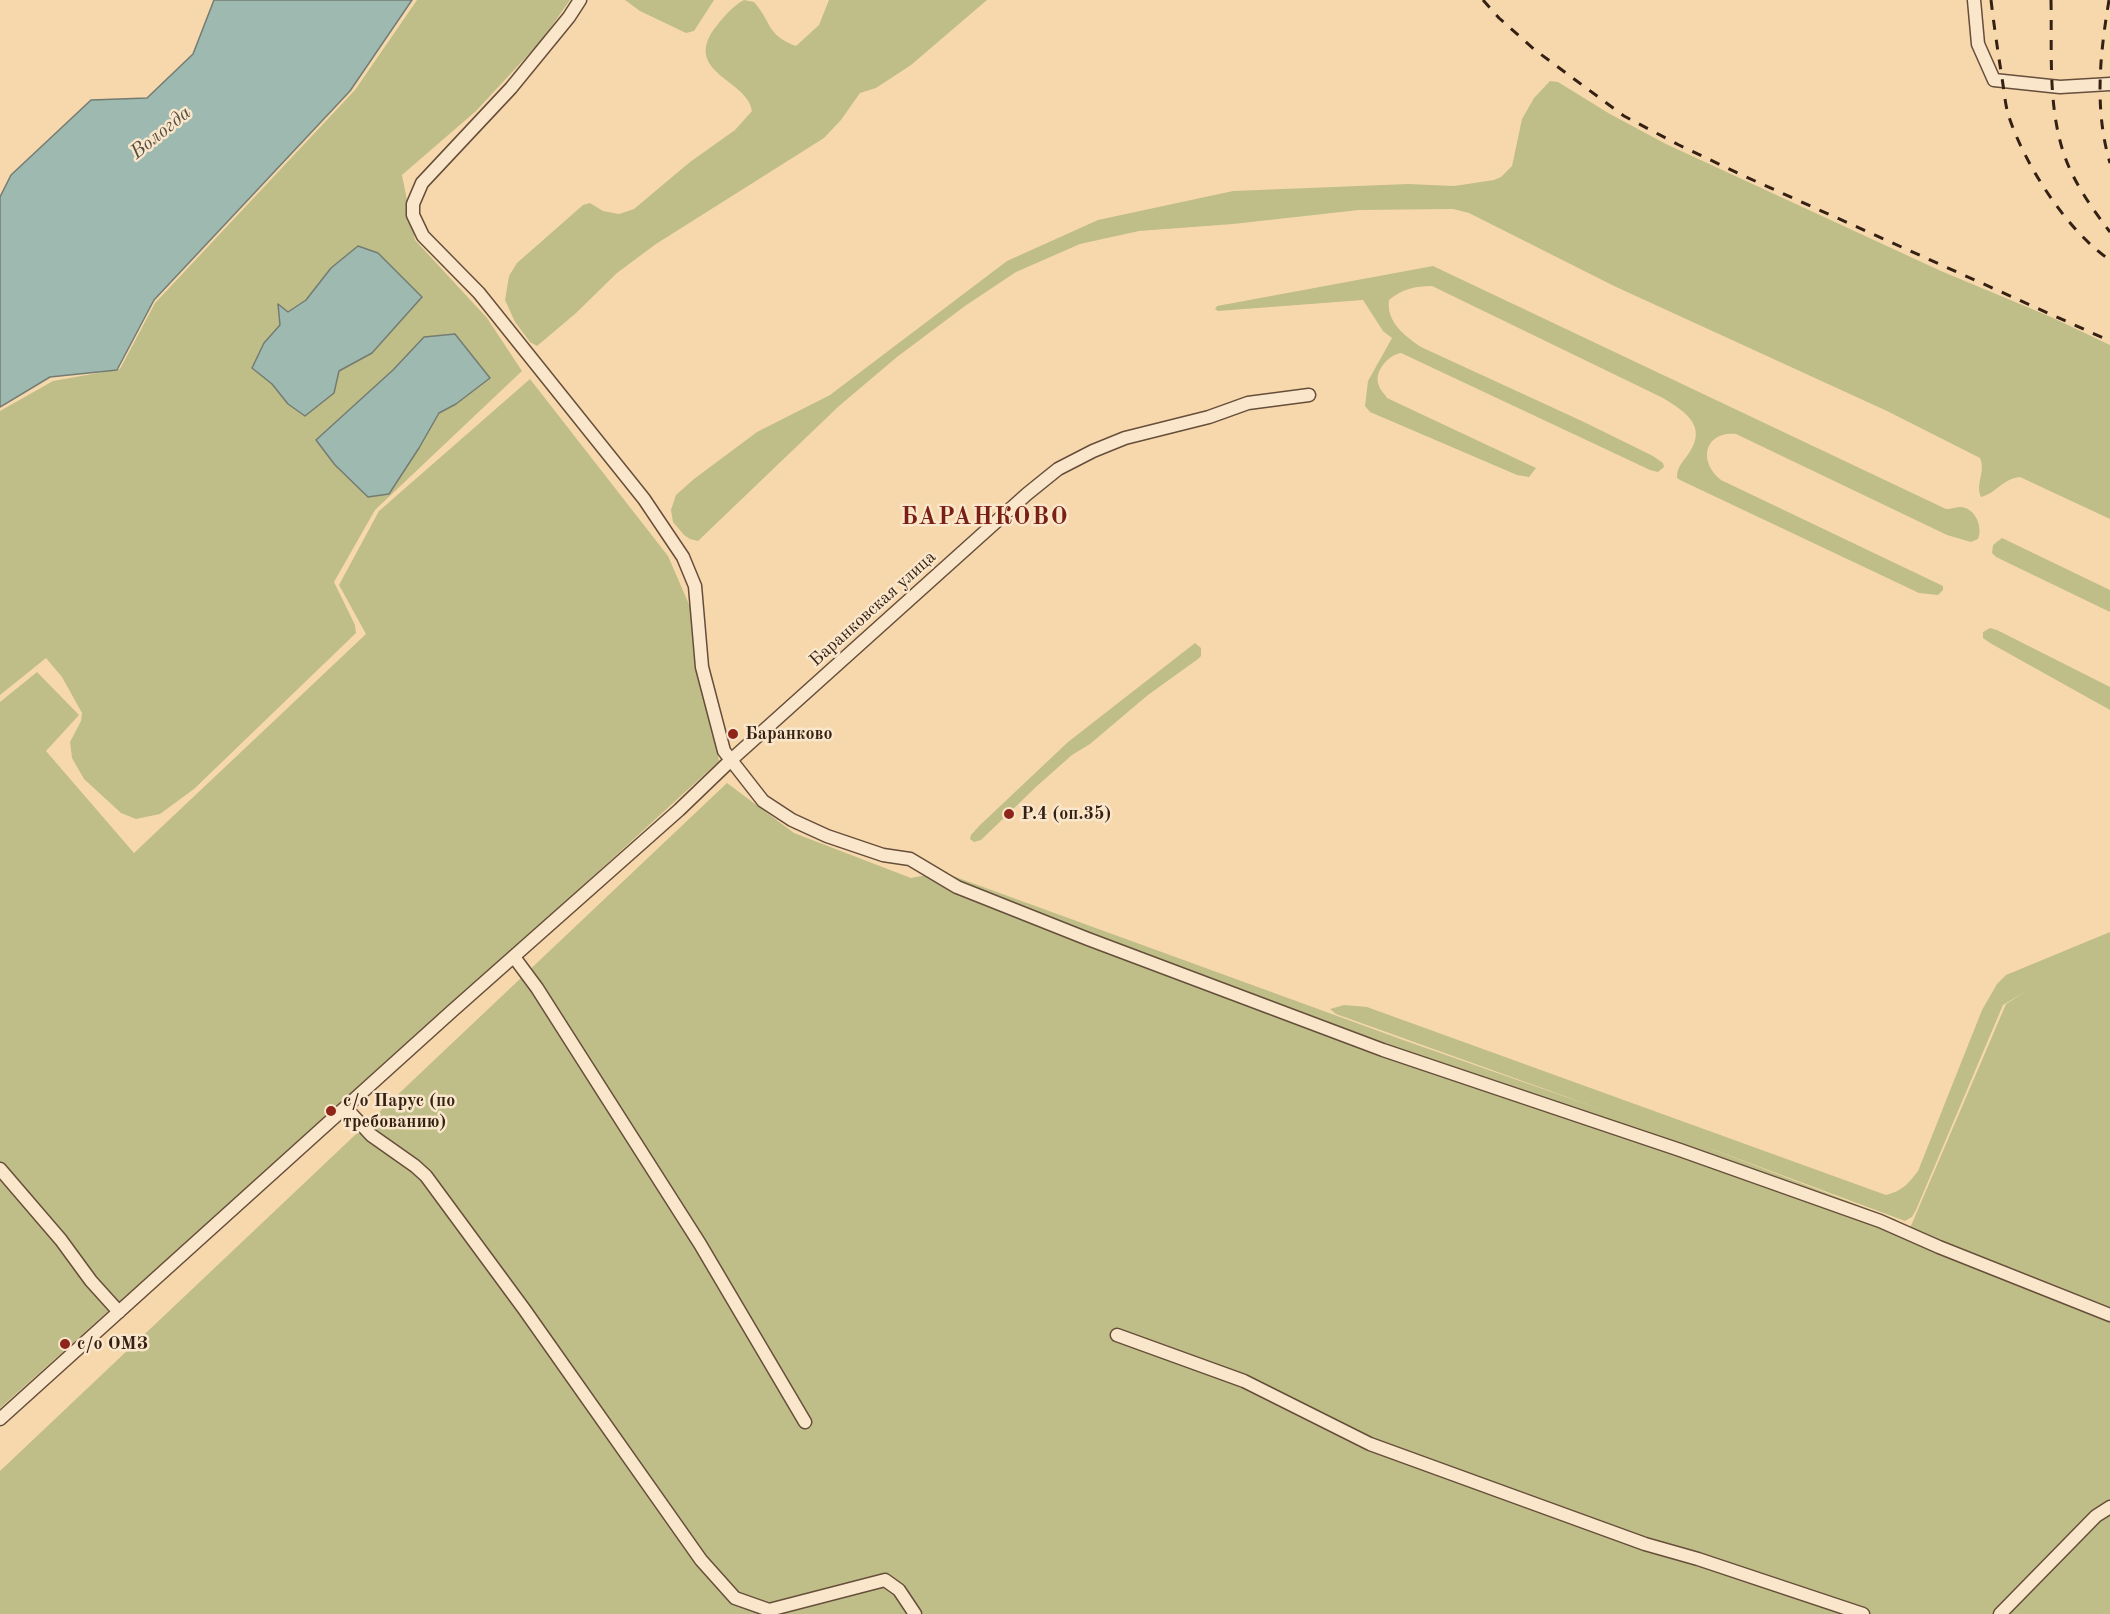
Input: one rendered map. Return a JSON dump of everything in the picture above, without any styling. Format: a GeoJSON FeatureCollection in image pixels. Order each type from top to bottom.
{"type":"FeatureCollection","features":[{"type":"Feature","properties":{"kind":"street"},"geometry":{"type":"LineString","coordinates":[[580,0],[564,24],[511,88],[422,183],[413,204],[413,215],[423,236],[479,293],[644,499],[683,556],[695,586],[702,667],[724,751],[763,801],[792,820],[827,836],[882,855],[910,859],[957,887],[1088,939],[1383,1050],[1670,1146],[1880,1221],[2110,1315]]}},
{"type":"Feature","properties":{"kind":"street"},"geometry":{"type":"LineString","coordinates":[[1974,0],[1978,44],[1994,80],[2060,87],[2110,84]]}},
{"type":"Feature","properties":{"kind":"street","name":"Баранковская улица"},"geometry":{"type":"LineString","coordinates":[[0,1419],[679,810],[731,760],[1027,494],[1058,469],[1125,438],[1209,417],[1248,403],[1309,395]]}},
{"type":"Feature","properties":{"kind":"street"},"geometry":{"type":"LineString","coordinates":[[514,957],[542,996],[700,1244],[805,1422]]}},
{"type":"Feature","properties":{"kind":"street"},"geometry":{"type":"LineString","coordinates":[[346,1108],[371,1135],[416,1166],[426,1176],[524,1309],[701,1560],[735,1598],[769,1610],[885,1580],[899,1590],[915,1614]]}},
{"type":"Feature","properties":{"kind":"street"},"geometry":{"type":"LineString","coordinates":[[0,1169],[119,1312]]}},
{"type":"Feature","properties":{"kind":"street"},"geometry":{"type":"LineString","coordinates":[[1117,1335],[1245,1381],[1370,1444],[1391,1450],[1449,1474],[1646,1544],[1863,1614]]}},
{"type":"Feature","properties":{"kind":"street"},"geometry":{"type":"LineString","coordinates":[[2000,1614],[2096,1516],[2110,1507]]}},
{"type":"Feature","properties":{"kind":"shaded area"},"geometry":{"type":"Polygon","coordinates":[[[417,0],[570,0],[541,41],[476,111],[402,175],[415,240],[487,318],[522,371],[375,510],[334,582],[355,625],[356,633],[194,789],[160,814],[136,819],[121,813],[84,779],[72,758],[70,742],[81,721],[82,713],[62,677],[46,658],[0,695],[0,411],[53,381],[120,369],[155,303],[355,90],[417,0]],[[331,268],[307,300],[288,312],[278,305],[280,325],[264,343],[252,368],[272,384],[288,404],[334,393],[339,371],[372,353],[422,297],[331,268]],[[424,337],[393,370],[316,440],[439,413],[456,404],[490,378],[424,337]]]}},
{"type":"Feature","properties":{"kind":"shaded area"},"geometry":{"type":"Polygon","coordinates":[[[625,0],[714,0],[694,31],[686,33],[640,11],[625,0]]]}},
{"type":"Feature","properties":{"kind":"shaded area"},"geometry":{"type":"Polygon","coordinates":[[[744,0],[754,2],[774,33],[796,46],[819,25],[829,0],[987,0],[911,65],[876,88],[860,93],[841,120],[824,138],[656,244],[617,273],[575,314],[537,346],[530,342],[515,322],[505,300],[509,276],[517,263],[583,205],[590,203],[603,211],[619,214],[634,209],[690,162],[735,130],[752,111],[748,100],[711,66],[706,56],[707,44],[714,29],[731,9],[744,0]]]}},
{"type":"Feature","properties":{"kind":"shaded area"},"geometry":{"type":"Polygon","coordinates":[[[1550,81],[1558,82],[1610,114],[1666,144],[1941,271],[2051,317],[2110,345],[2110,519],[2020,477],[2008,481],[1981,497],[1979,487],[1982,463],[1980,458],[1887,411],[1614,286],[1469,213],[1453,209],[1359,210],[1233,224],[1139,231],[1080,244],[1016,272],[965,306],[897,357],[839,406],[698,541],[684,535],[673,522],[671,510],[676,495],[694,479],[757,432],[830,395],[1007,261],[1098,220],[1233,191],[1408,184],[1454,186],[1494,180],[1501,177],[1512,166],[1522,119],[1534,98],[1550,81]]]}},
{"type":"Feature","properties":{"kind":"shaded area"},"geometry":{"type":"Polygon","coordinates":[[[1433,266],[1946,509],[1966,508],[1971,511],[1979,524],[1978,539],[1971,542],[1947,535],[1736,434],[1725,434],[1711,442],[1707,456],[1709,464],[1721,480],[1943,586],[1943,590],[1938,595],[1919,593],[1680,480],[1677,478],[1678,470],[1694,443],[1696,434],[1691,420],[1679,408],[1663,398],[1432,286],[1409,289],[1389,300],[1390,315],[1398,328],[1409,338],[1421,347],[1653,456],[1663,463],[1664,467],[1658,472],[1650,470],[1401,353],[1391,357],[1383,365],[1378,375],[1380,388],[1387,398],[1536,468],[1529,477],[1517,475],[1370,412],[1365,406],[1368,381],[1392,338],[1383,331],[1363,300],[1218,311],[1215,309],[1217,306],[1433,266]]]}},
{"type":"Feature","properties":{"kind":"shaded area"},"geometry":{"type":"Polygon","coordinates":[[[530,379],[668,556],[691,609],[719,761],[519,944],[0,1408],[0,702],[37,672],[79,715],[46,751],[134,853],[366,634],[339,585],[379,511],[530,379]]]}},
{"type":"Feature","properties":{"kind":"shaded area"},"geometry":{"type":"Polygon","coordinates":[[[2002,538],[2110,590],[2110,612],[1996,557],[1992,553],[1993,545],[2002,538]]]}},
{"type":"Feature","properties":{"kind":"shaded area"},"geometry":{"type":"Polygon","coordinates":[[[1990,628],[2110,687],[2110,710],[1990,643],[1983,638],[1983,632],[1990,628]]]}},
{"type":"Feature","properties":{"kind":"shaded area"},"geometry":{"type":"Polygon","coordinates":[[[1195,643],[1201,648],[1201,656],[1198,659],[1148,695],[1090,744],[1072,755],[981,840],[974,842],[970,839],[979,826],[1068,742],[1195,643]]]}},
{"type":"Feature","properties":{"kind":"shaded area"},"geometry":{"type":"Polygon","coordinates":[[[727,783],[794,833],[911,878],[942,872],[1406,1041],[1606,1111],[1336,1014],[1330,1009],[1344,1005],[1367,1007],[1886,1195],[1904,1186],[1918,1171],[1982,1010],[1997,984],[2006,975],[2110,932],[2110,1614],[0,1614],[0,1471],[727,783]],[[2028,990],[2003,1005],[1916,1210],[1912,1217],[1905,1221],[1693,1142],[1895,1219],[1910,1228],[2006,1004],[2028,990]]]}},
{"type":"Feature","properties":{"kind":"water","name":"Вологда"},"geometry":{"type":"Polygon","coordinates":[[[214,0],[412,0],[350,91],[154,300],[117,370],[50,377],[0,407],[0,197],[11,175],[91,100],[147,98],[193,54],[214,0]]]}},
{"type":"Feature","properties":{"kind":"water"},"geometry":{"type":"Polygon","coordinates":[[[358,246],[378,253],[422,297],[372,353],[339,371],[334,393],[305,416],[288,404],[272,384],[252,368],[264,343],[280,325],[278,304],[288,312],[306,300],[331,268],[358,246]]]}},
{"type":"Feature","properties":{"kind":"water"},"geometry":{"type":"Polygon","coordinates":[[[455,334],[490,378],[456,404],[439,413],[389,494],[368,497],[335,465],[316,440],[393,370],[424,337],[455,334]]]}},
{"type":"Feature","properties":{"kind":"railway"},"geometry":{"type":"LineString","coordinates":[[1483,0],[1499,18],[1535,50],[1624,116],[1744,176],[2110,341]]}},
{"type":"Feature","properties":{"kind":"railway"},"geometry":{"type":"LineString","coordinates":[[1991,0],[2006,105],[2015,133],[2036,175],[2063,214],[2078,232],[2110,260]]}},
{"type":"Feature","properties":{"kind":"railway"},"geometry":{"type":"LineString","coordinates":[[2051,0],[2053,93],[2062,148],[2076,182],[2110,232]]}},
{"type":"Feature","properties":{"kind":"railway"},"geometry":{"type":"LineString","coordinates":[[2109,0],[2101,61],[2100,102],[2110,163]]}},
{"type":"Feature","properties":{"kind":"place","name":"Баранково"},"geometry":{"type":"Point","coordinates":[733,734]}},
{"type":"Feature","properties":{"kind":"place","name":"Р.4 (оп.35)"},"geometry":{"type":"Point","coordinates":[1009,814]}},
{"type":"Feature","properties":{"kind":"place","name":"с/о Парус (по требованию)"},"geometry":{"type":"Point","coordinates":[331,1111]}},
{"type":"Feature","properties":{"kind":"place","name":"с/о ОМЗ"},"geometry":{"type":"Point","coordinates":[65,1344]}},
{"type":"Feature","properties":{"kind":"district","name":"БАРАНКОВО"},"geometry":{"type":"Point","coordinates":[985,518]}}]}
